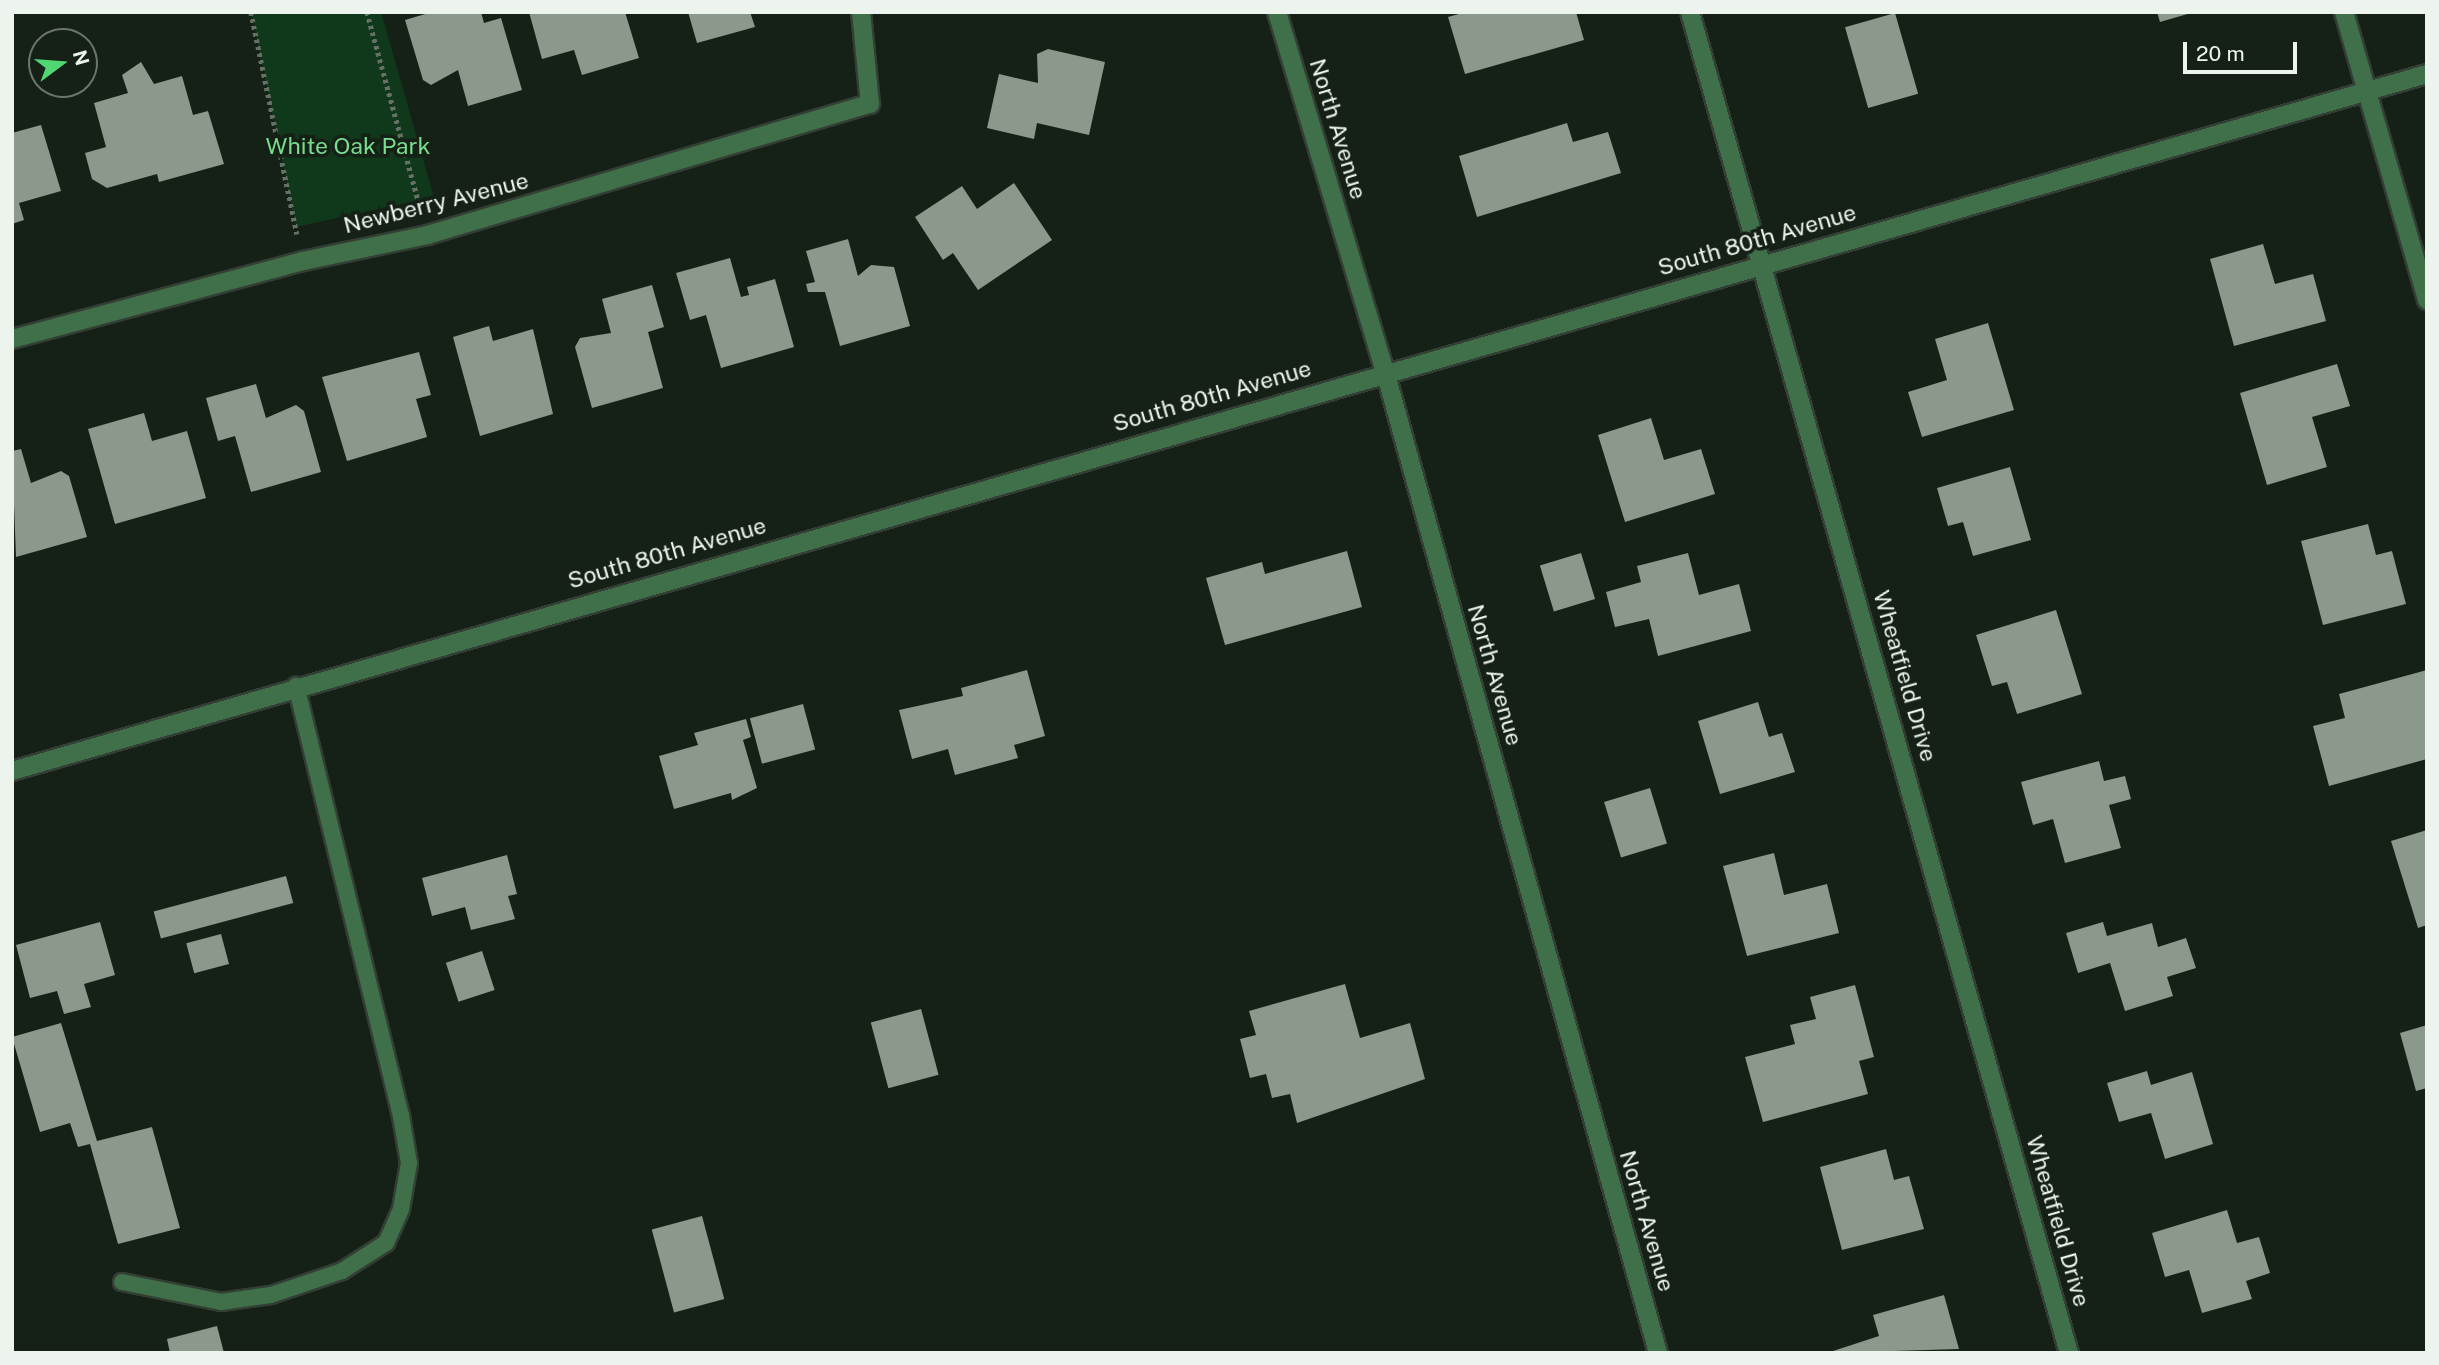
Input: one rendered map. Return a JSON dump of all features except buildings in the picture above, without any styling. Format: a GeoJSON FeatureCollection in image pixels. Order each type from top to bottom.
{"type":"FeatureCollection","features":[{"type":"Feature","properties":{"kind":"street","name":"Newberry Avenue"},"geometry":{"type":"LineString","coordinates":[[12,340],[303,261],[428,235],[870,104],[862,12]]}},
{"type":"Feature","properties":{"kind":"street","name":"North Avenue"},"geometry":{"type":"LineString","coordinates":[[1277,12],[1385,371],[1658,1353]]}},
{"type":"Feature","properties":{"kind":"street","name":"Wheatfield Drive"},"geometry":{"type":"LineString","coordinates":[[1690,12],[2069,1353]]}},
{"type":"Feature","properties":{"kind":"street"},"geometry":{"type":"LineString","coordinates":[[2344,12],[2427,300]]}},
{"type":"Feature","properties":{"kind":"street","name":"South 80th Avenue"},"geometry":{"type":"LineString","coordinates":[[12,771],[296,686],[1385,371],[2427,74]]}},
{"type":"Feature","properties":{"kind":"lane"},"geometry":{"type":"LineString","coordinates":[[122,1282],[221,1302],[271,1295],[342,1271],[386,1243],[401,1209],[409,1163],[401,1116],[296,686]]}},
{"type":"Feature","properties":{"kind":"path"},"geometry":{"type":"LineString","coordinates":[[251,12],[303,261]]}},
{"type":"Feature","properties":{"kind":"path"},"geometry":{"type":"LineString","coordinates":[[367,12],[428,235]]}},
{"type":"Feature","properties":{"kind":"green space","name":"White Oak Park"},"geometry":{"type":"Polygon","coordinates":[[[251,12],[381,12],[434,197],[296,227],[251,12]]]}}]}
